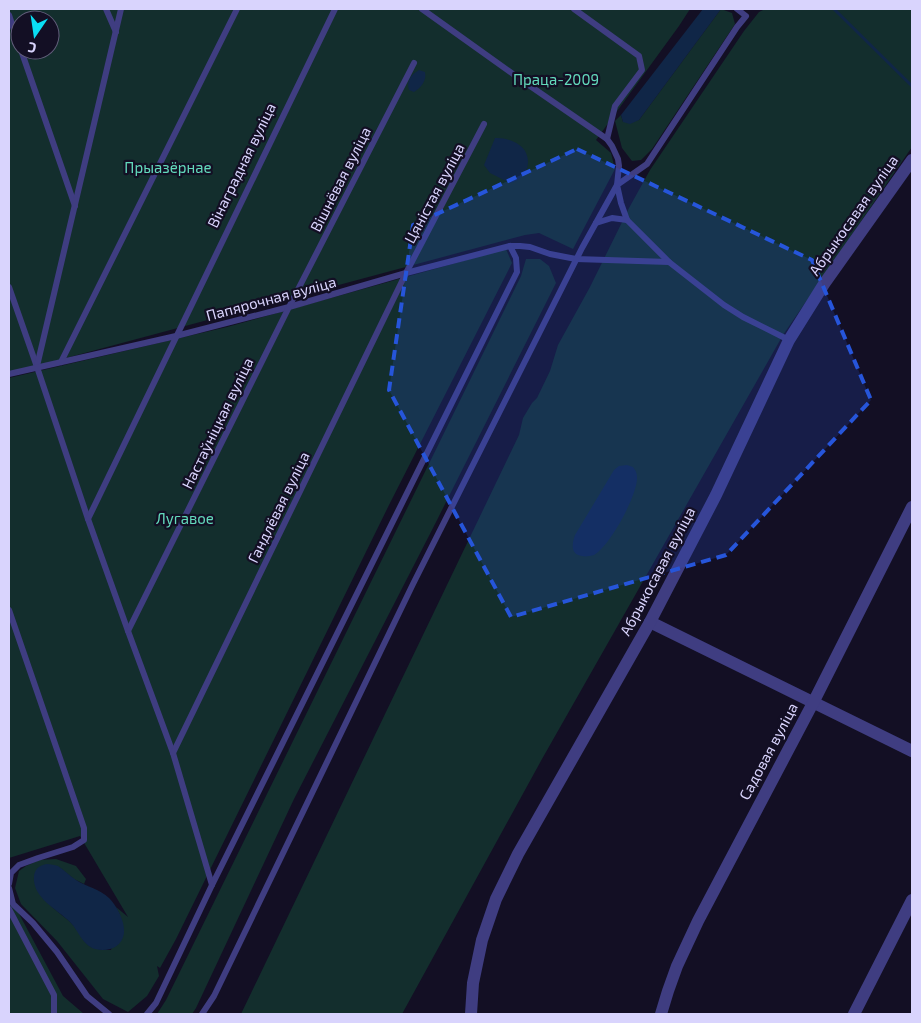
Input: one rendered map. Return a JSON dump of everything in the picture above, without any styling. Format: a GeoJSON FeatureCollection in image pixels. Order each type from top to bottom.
{"type":"FeatureCollection","features":[{"type":"Feature","properties":{"kind":"street","name":"Абрыкосавая вуліца"},"geometry":{"type":"LineString","coordinates":[[470,1014],[482,940],[496,899],[522,847],[650,622],[716,494],[789,340],[824,284],[912,160]]}},
{"type":"Feature","properties":{"kind":"street","name":"Садовая вуліца"},"geometry":{"type":"LineString","coordinates":[[661,1014],[677,966],[690,936],[814,701],[912,507]]}},
{"type":"Feature","properties":{"kind":"street"},"geometry":{"type":"LineString","coordinates":[[650,622],[814,701],[912,751]]}},
{"type":"Feature","properties":{"kind":"street"},"geometry":{"type":"LineString","coordinates":[[854,1014],[912,900]]}},
{"type":"Feature","properties":{"kind":"lane"},"geometry":{"type":"LineString","coordinates":[[106,9],[116,34]]}},
{"type":"Feature","properties":{"kind":"lane"},"geometry":{"type":"LineString","coordinates":[[37,367],[121,9]]}},
{"type":"Feature","properties":{"kind":"lane"},"geometry":{"type":"LineString","coordinates":[[61,362],[237,9]]}},
{"type":"Feature","properties":{"kind":"lane","name":"Вінаградная вуліца"},"geometry":{"type":"LineString","coordinates":[[88,520],[335,9]]}},
{"type":"Feature","properties":{"kind":"lane"},"geometry":{"type":"LineString","coordinates":[[422,9],[607,139],[618,159],[618,185],[621,203],[627,220],[669,262],[724,305],[743,317],[789,340]]}},
{"type":"Feature","properties":{"kind":"lane"},"geometry":{"type":"LineString","coordinates":[[574,9],[639,56],[642,70],[615,106],[607,139]]}},
{"type":"Feature","properties":{"kind":"lane"},"geometry":{"type":"LineString","coordinates":[[202,1014],[214,996],[413,584],[576,258],[618,185],[647,164],[746,16],[737,9]]}},
{"type":"Feature","properties":{"kind":"lane"},"geometry":{"type":"LineString","coordinates":[[24,60],[75,208]]}},
{"type":"Feature","properties":{"kind":"lane","name":"Вішнёвая вуліца"},"geometry":{"type":"LineString","coordinates":[[289,307],[414,62]]}},
{"type":"Feature","properties":{"kind":"lane","name":"Цяністая вуліца"},"geometry":{"type":"LineString","coordinates":[[406,273],[484,124]]}},
{"type":"Feature","properties":{"kind":"lane"},"geometry":{"type":"LineString","coordinates":[[596,223],[612,218],[627,220]]}},
{"type":"Feature","properties":{"kind":"lane"},"geometry":{"type":"LineString","coordinates":[[147,1014],[156,1003],[212,885],[517,272],[516,258],[510,246],[530,247],[550,254],[576,258],[669,262]]}},
{"type":"Feature","properties":{"kind":"lane","name":"Папярочная вуліца"},"geometry":{"type":"LineString","coordinates":[[9,374],[176,336],[510,246]]}},
{"type":"Feature","properties":{"kind":"lane","name":"Гандлёвая вуліца"},"geometry":{"type":"LineString","coordinates":[[173,752],[406,273]]}},
{"type":"Feature","properties":{"kind":"lane"},"geometry":{"type":"LineString","coordinates":[[9,287],[88,520],[173,752],[212,885]]}},
{"type":"Feature","properties":{"kind":"lane","name":"Настаўніцкая вуліца"},"geometry":{"type":"LineString","coordinates":[[128,632],[289,307]]}},
{"type":"Feature","properties":{"kind":"lane"},"geometry":{"type":"LineString","coordinates":[[9,610],[84,828],[84,840],[73,848],[38,858],[19,866],[11,873],[9,884]]}},
{"type":"Feature","properties":{"kind":"lane"},"geometry":{"type":"LineString","coordinates":[[9,888],[13,904],[33,923],[57,952],[88,996],[109,1014]]}},
{"type":"Feature","properties":{"kind":"lane"},"geometry":{"type":"LineString","coordinates":[[9,909],[54,995],[54,1014]]}},
{"type":"Feature","properties":{"kind":"highlighted area"},"geometry":{"type":"Polygon","coordinates":[[[577,149],[812,260],[871,400],[726,555],[511,617],[389,390],[413,225],[577,149]]]}},
{"type":"Feature","properties":{"kind":"green space","name":"Прыазёрнае"},"geometry":{"type":"Polygon","coordinates":[[[9,9],[690,9],[596,140],[611,153],[615,169],[573,249],[539,233],[525,235],[9,372],[9,9]]]}},
{"type":"Feature","properties":{"kind":"green space"},"geometry":{"type":"Polygon","coordinates":[[[721,9],[732,13],[735,24],[652,149],[641,160],[632,161],[622,148],[615,121],[621,115],[623,122],[639,120],[721,9]]]}},
{"type":"Feature","properties":{"kind":"green space"},"geometry":{"type":"Polygon","coordinates":[[[765,9],[912,9],[912,147],[783,335],[542,759],[402,1014],[241,1014],[519,435],[523,418],[537,398],[550,371],[558,345],[590,287],[629,208],[650,170],[744,31],[759,12],[765,9]]]}},
{"type":"Feature","properties":{"kind":"green space","name":"Лугавое"},"geometry":{"type":"Polygon","coordinates":[[[506,249],[512,263],[389,505],[176,939],[160,968],[157,966],[159,976],[147,996],[128,1012],[103,999],[57,941],[21,904],[15,888],[19,871],[39,860],[56,859],[76,866],[86,879],[84,884],[59,867],[41,896],[74,926],[88,945],[101,950],[111,950],[120,915],[116,907],[128,917],[80,836],[9,858],[9,378],[227,327],[506,249]]]}},
{"type":"Feature","properties":{"kind":"green space"},"geometry":{"type":"Polygon","coordinates":[[[526,259],[540,259],[549,266],[556,283],[294,799],[196,1008],[192,1014],[157,1014],[166,1000],[521,276],[526,259]]]}},
{"type":"Feature","properties":{"kind":"green space"},"geometry":{"type":"Polygon","coordinates":[[[9,895],[63,996],[84,1014],[9,1014],[9,895]]]}},
{"type":"Feature","properties":{"kind":"water"},"geometry":{"type":"Polygon","coordinates":[[[703,9],[721,9],[639,120],[630,124],[623,122],[621,115],[703,9]]]}},
{"type":"Feature","properties":{"kind":"water"},"geometry":{"type":"Polygon","coordinates":[[[419,70],[425,72],[425,78],[421,86],[414,92],[409,90],[409,81],[419,70]]]}},
{"type":"Feature","properties":{"kind":"water"},"geometry":{"type":"Polygon","coordinates":[[[495,138],[513,141],[524,149],[528,163],[526,172],[519,179],[510,183],[490,173],[484,165],[495,138]]]}},
{"type":"Feature","properties":{"kind":"water"},"geometry":{"type":"Polygon","coordinates":[[[627,465],[633,467],[637,478],[633,496],[622,520],[607,542],[594,555],[578,555],[573,548],[575,535],[614,470],[619,466],[627,465]]]}},
{"type":"Feature","properties":{"kind":"water"},"geometry":{"type":"Polygon","coordinates":[[[47,864],[58,866],[76,880],[102,892],[112,901],[118,909],[124,928],[123,938],[114,948],[105,950],[91,947],[84,941],[70,922],[41,897],[34,884],[34,876],[38,867],[47,864]]]}},
{"type":"Feature","properties":{"kind":"waterway"},"geometry":{"type":"LineString","coordinates":[[834,9],[912,86]]}},
{"type":"Feature","properties":{"kind":"park label","name":"Праца-2009"},"geometry":{"type":"Point","coordinates":[556,79]}}]}
